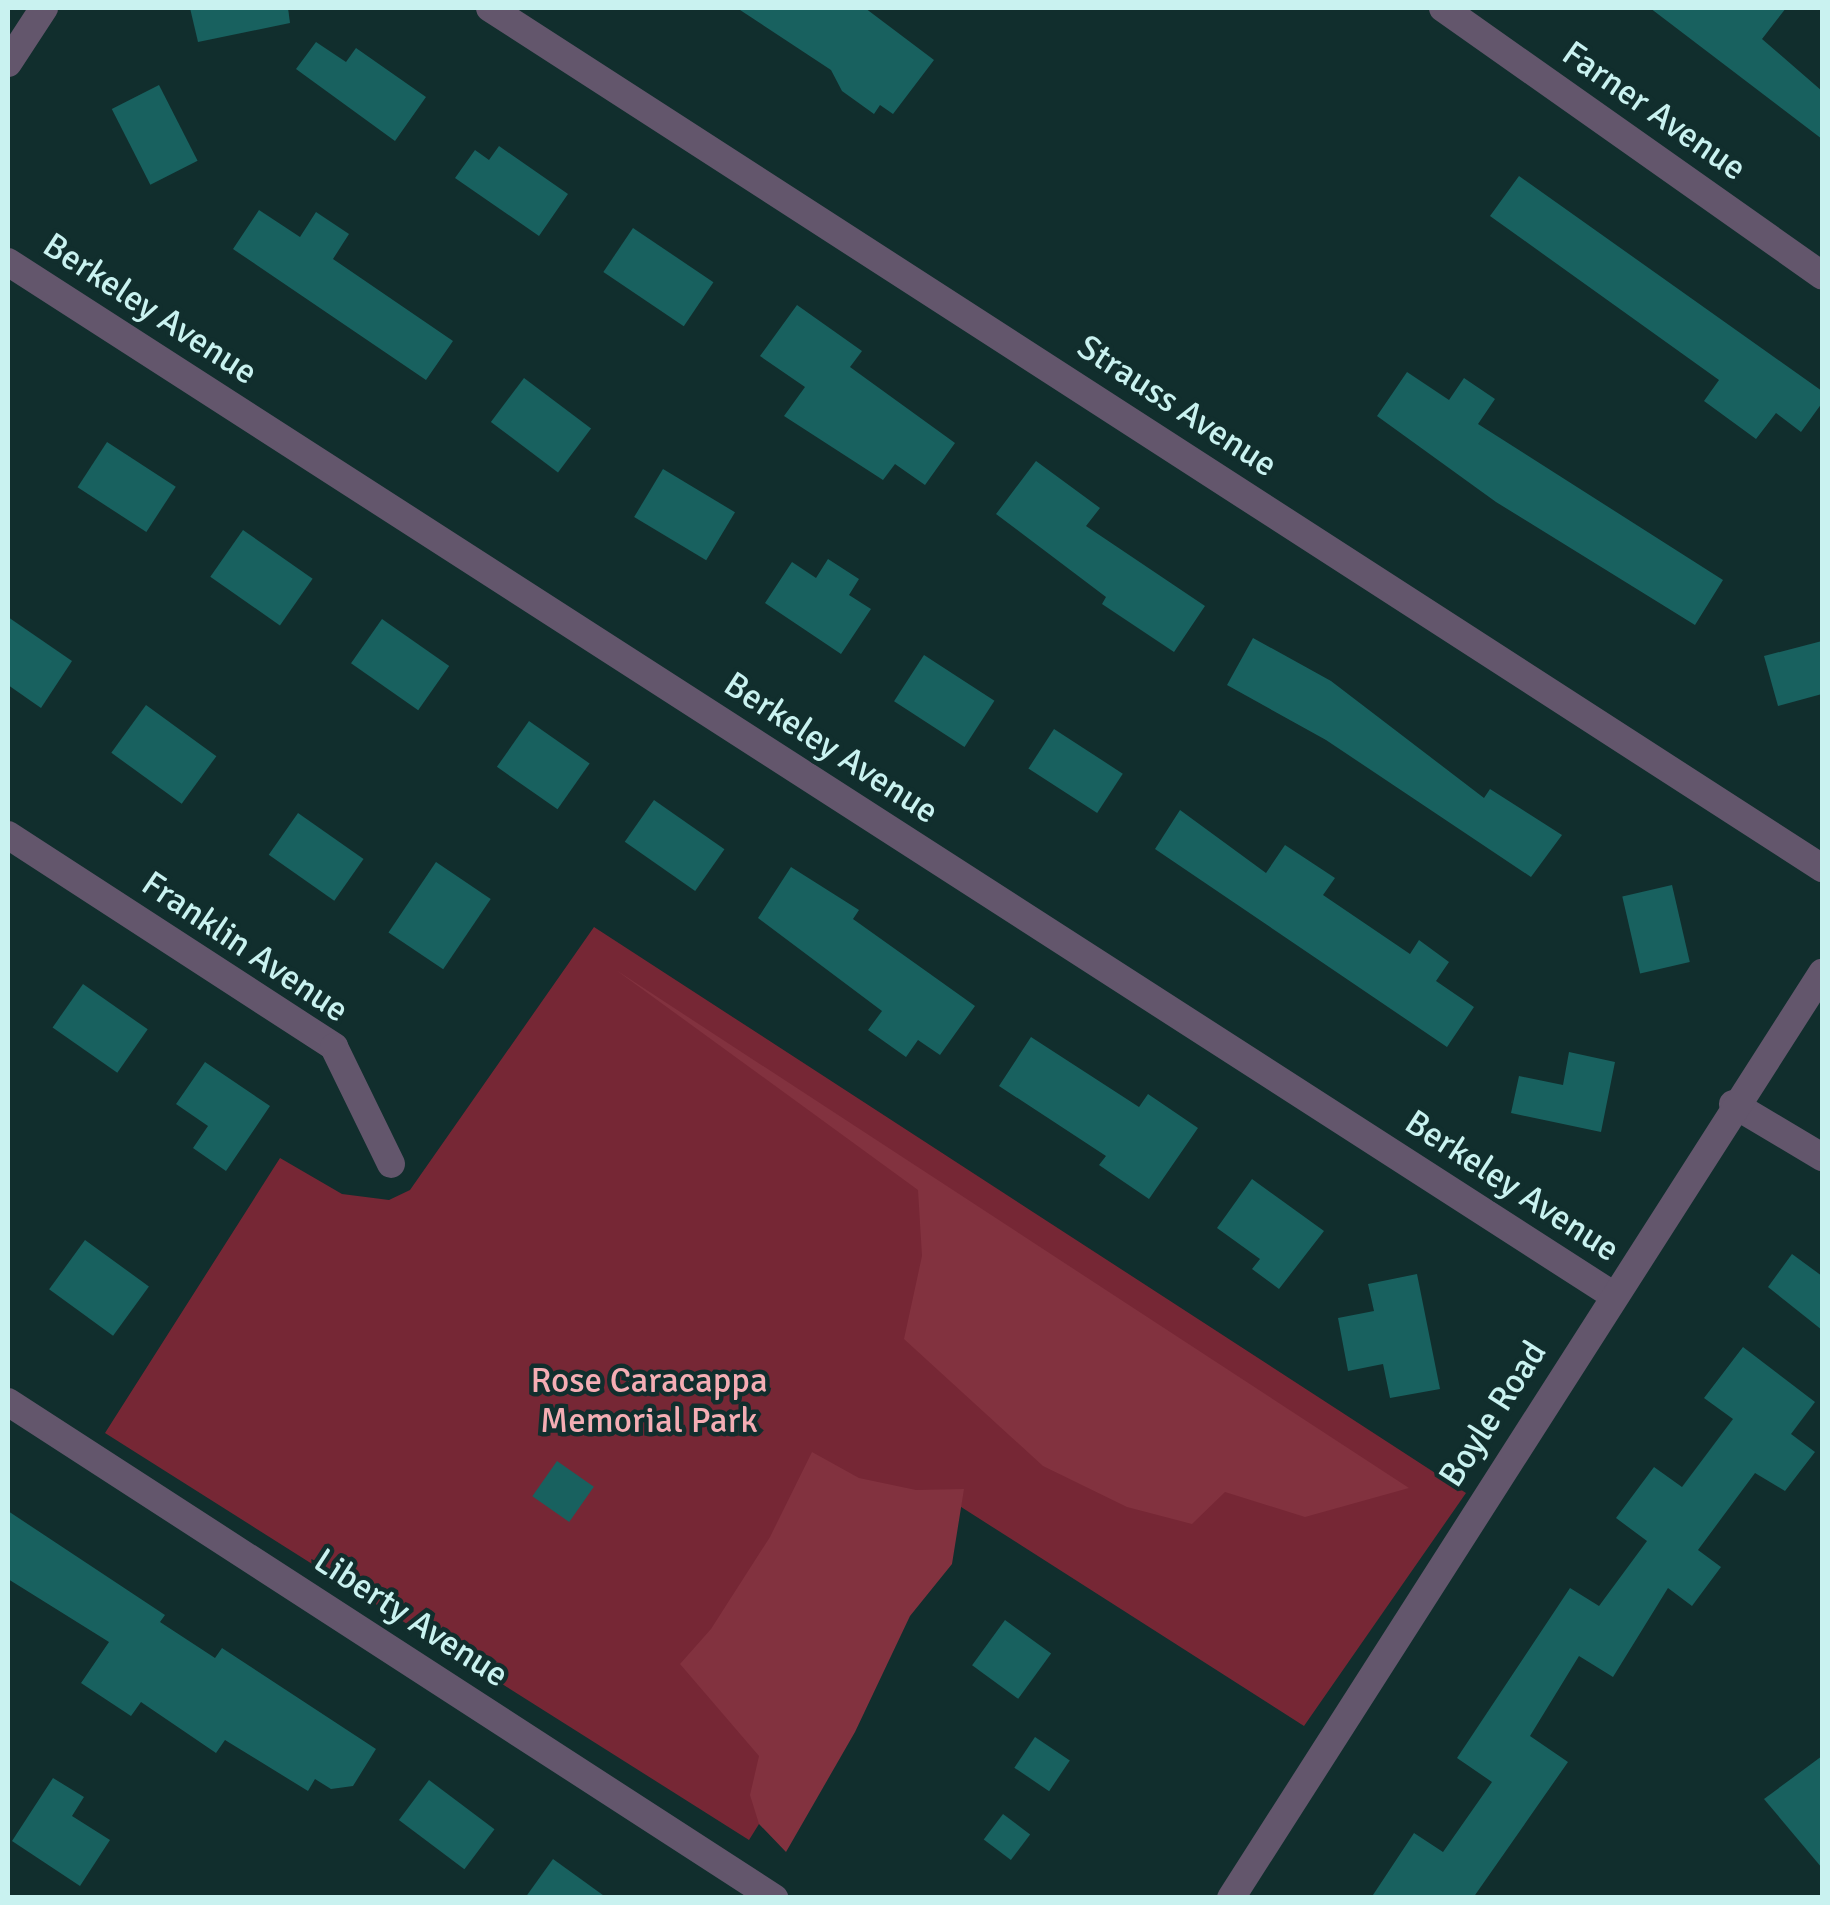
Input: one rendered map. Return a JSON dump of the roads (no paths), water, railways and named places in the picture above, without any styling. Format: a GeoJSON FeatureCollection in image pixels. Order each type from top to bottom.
{"type":"FeatureCollection","features":[{"type":"Feature","properties":{"kind":"street"},"geometry":{"type":"LineString","coordinates":[[8,63],[44,8]]}},
{"type":"Feature","properties":{"kind":"street","name":"Strauss Avenue"},"geometry":{"type":"LineString","coordinates":[[490,8],[1822,868]]}},
{"type":"Feature","properties":{"kind":"street","name":"Farner Avenue"},"geometry":{"type":"LineString","coordinates":[[1443,8],[1822,276]]}},
{"type":"Feature","properties":{"kind":"street","name":"Berkeley Avenue"},"geometry":{"type":"LineString","coordinates":[[8,262],[1614,1296]]}},
{"type":"Feature","properties":{"kind":"street","name":"Franklin Avenue"},"geometry":{"type":"LineString","coordinates":[[8,835],[334,1047],[390,1164]]}},
{"type":"Feature","properties":{"kind":"street","name":"Boyle Road"},"geometry":{"type":"LineString","coordinates":[[1231,1898],[1733,1104],[1822,973]]}},
{"type":"Feature","properties":{"kind":"street"},"geometry":{"type":"LineString","coordinates":[[1733,1104],[1822,1157]]}},
{"type":"Feature","properties":{"kind":"street","name":"Liberty Avenue"},"geometry":{"type":"LineString","coordinates":[[8,1402],[774,1898]]}},
{"type":"Feature","properties":{"kind":"park label","name":"Rose Caracappa Memorial Park"},"geometry":{"type":"Point","coordinates":[649,1401]}}]}
